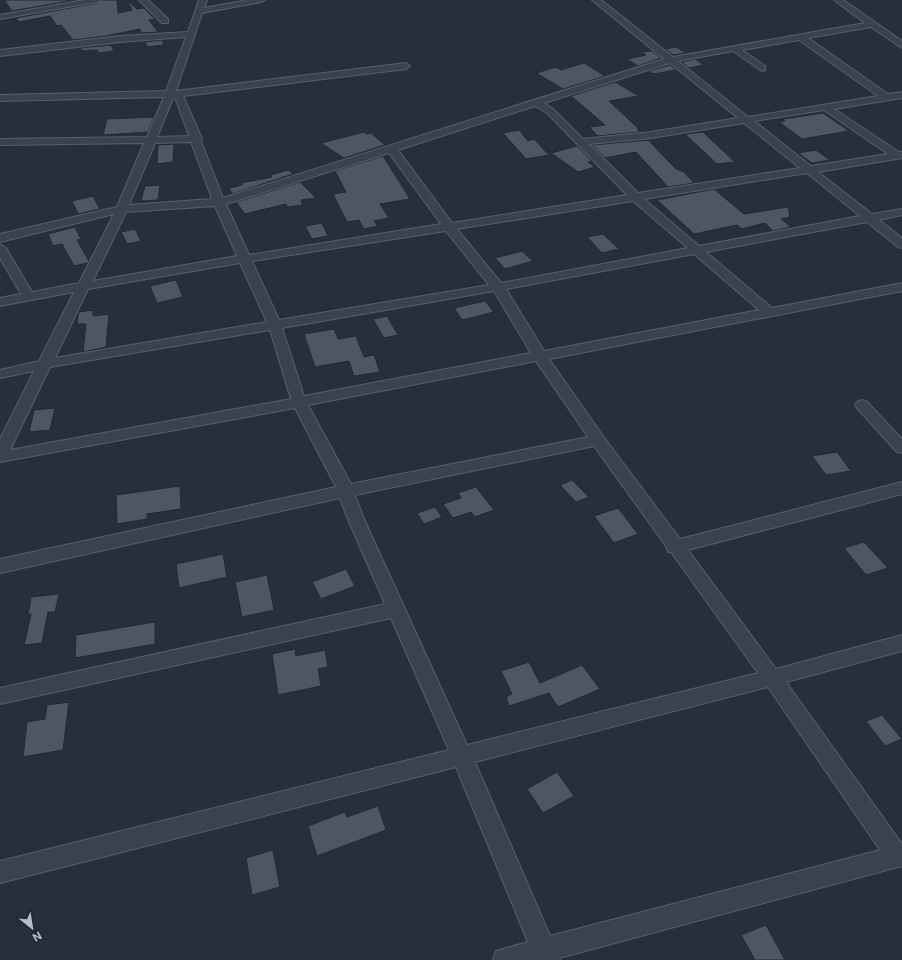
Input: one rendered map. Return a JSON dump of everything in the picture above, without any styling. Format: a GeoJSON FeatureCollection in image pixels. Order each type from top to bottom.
{"type":"FeatureCollection","features":[{"type":"Feature","properties":{"kind":"street"},"geometry":{"type":"LineString","coordinates":[[0,17],[97,0]]}},
{"type":"Feature","properties":{"kind":"street"},"geometry":{"type":"LineString","coordinates":[[143,0],[165,21]]}},
{"type":"Feature","properties":{"kind":"street"},"geometry":{"type":"LineString","coordinates":[[0,455],[122,209],[170,94],[202,6],[261,0]]}},
{"type":"Feature","properties":{"kind":"street"},"geometry":{"type":"LineString","coordinates":[[596,0],[902,244]]}},
{"type":"Feature","properties":{"kind":"street"},"geometry":{"type":"LineString","coordinates":[[838,0],[902,45]]}},
{"type":"Feature","properties":{"kind":"street"},"geometry":{"type":"LineString","coordinates":[[0,238],[122,209],[219,202],[237,198],[670,60],[872,24]]}},
{"type":"Feature","properties":{"kind":"street"},"geometry":{"type":"LineString","coordinates":[[0,53],[120,39],[191,34]]}},
{"type":"Feature","properties":{"kind":"street"},"geometry":{"type":"LineString","coordinates":[[890,37],[902,36]]}},
{"type":"Feature","properties":{"kind":"street"},"geometry":{"type":"LineString","coordinates":[[801,37],[887,98]]}},
{"type":"Feature","properties":{"kind":"street"},"geometry":{"type":"LineString","coordinates":[[734,48],[762,68]]}},
{"type":"Feature","properties":{"kind":"street"},"geometry":{"type":"LineString","coordinates":[[0,98],[170,94],[406,66]]}},
{"type":"Feature","properties":{"kind":"street"},"geometry":{"type":"LineString","coordinates":[[170,94],[180,98],[197,139],[219,202],[275,326],[299,402],[346,491],[355,517],[462,756],[546,955]]}},
{"type":"Feature","properties":{"kind":"street"},"geometry":{"type":"LineString","coordinates":[[580,142],[651,135],[902,96]]}},
{"type":"Feature","properties":{"kind":"street"},"geometry":{"type":"LineString","coordinates":[[537,103],[550,111],[634,196],[769,312]]}},
{"type":"Feature","properties":{"kind":"street"},"geometry":{"type":"LineString","coordinates":[[825,107],[900,156]]}},
{"type":"Feature","properties":{"kind":"street"},"geometry":{"type":"LineString","coordinates":[[0,142],[197,139]]}},
{"type":"Feature","properties":{"kind":"street"},"geometry":{"type":"LineString","coordinates":[[392,148],[449,226],[498,287],[540,356],[598,440],[674,547],[772,678],[900,855],[546,955],[505,960]]}},
{"type":"Feature","properties":{"kind":"street"},"geometry":{"type":"LineString","coordinates":[[0,302],[84,286],[449,226],[634,196],[900,156]]}},
{"type":"Feature","properties":{"kind":"street"},"geometry":{"type":"LineString","coordinates":[[0,374],[45,364],[498,287],[902,212]]}},
{"type":"Feature","properties":{"kind":"street"},"geometry":{"type":"LineString","coordinates":[[0,248],[29,296]]}},
{"type":"Feature","properties":{"kind":"street"},"geometry":{"type":"LineString","coordinates":[[0,455],[299,402],[902,287]]}},
{"type":"Feature","properties":{"kind":"street"},"geometry":{"type":"LineString","coordinates":[[862,405],[902,448]]}},
{"type":"Feature","properties":{"kind":"street"},"geometry":{"type":"LineString","coordinates":[[0,566],[346,491],[598,440]]}},
{"type":"Feature","properties":{"kind":"street"},"geometry":{"type":"LineString","coordinates":[[674,547],[902,488]]}},
{"type":"Feature","properties":{"kind":"street"},"geometry":{"type":"LineString","coordinates":[[0,696],[397,609]]}},
{"type":"Feature","properties":{"kind":"street"},"geometry":{"type":"LineString","coordinates":[[0,872],[772,678],[902,643]]}},
{"type":"Feature","properties":{"kind":"building"},"geometry":{"type":"Polygon","coordinates":[[[4,0],[75,0],[12,11],[4,0]]]}},
{"type":"Feature","properties":{"kind":"building"},"geometry":{"type":"Polygon","coordinates":[[[102,0],[117,0],[118,13],[132,10],[127,0],[137,9],[144,8],[155,19],[149,20],[158,32],[141,33],[140,29],[106,36],[73,40],[61,25],[57,26],[50,16],[19,22],[16,18],[97,3],[102,0]]]}},
{"type":"Feature","properties":{"kind":"building"},"geometry":{"type":"Polygon","coordinates":[[[162,40],[164,45],[147,47],[145,42],[162,40]]]}},
{"type":"Feature","properties":{"kind":"building"},"geometry":{"type":"Polygon","coordinates":[[[111,45],[114,51],[99,53],[97,50],[83,51],[80,48],[111,45]]]}},
{"type":"Feature","properties":{"kind":"building"},"geometry":{"type":"Polygon","coordinates":[[[676,47],[686,53],[673,55],[665,49],[676,47]]]}},
{"type":"Feature","properties":{"kind":"building"},"geometry":{"type":"Polygon","coordinates":[[[652,51],[661,58],[638,66],[627,59],[646,55],[642,52],[652,51]]]}},
{"type":"Feature","properties":{"kind":"building"},"geometry":{"type":"Polygon","coordinates":[[[695,59],[704,65],[689,68],[682,62],[695,59]]]}},
{"type":"Feature","properties":{"kind":"building"},"geometry":{"type":"Polygon","coordinates":[[[584,63],[605,76],[563,89],[536,73],[556,67],[561,70],[584,63]]]}},
{"type":"Feature","properties":{"kind":"building"},"geometry":{"type":"Polygon","coordinates":[[[670,65],[676,70],[653,74],[649,71],[670,65]]]}},
{"type":"Feature","properties":{"kind":"building"},"geometry":{"type":"Polygon","coordinates":[[[615,82],[639,96],[609,101],[639,129],[637,129],[640,132],[598,136],[589,127],[605,125],[571,96],[615,82]]]}},
{"type":"Feature","properties":{"kind":"building"},"geometry":{"type":"Polygon","coordinates":[[[823,113],[849,131],[802,139],[779,122],[785,121],[783,119],[823,113]]]}},
{"type":"Feature","properties":{"kind":"building"},"geometry":{"type":"Polygon","coordinates":[[[154,117],[148,132],[103,135],[107,119],[154,117]]]}},
{"type":"Feature","properties":{"kind":"building"},"geometry":{"type":"Polygon","coordinates":[[[519,130],[528,141],[534,139],[549,155],[526,159],[503,133],[519,130]]]}},
{"type":"Feature","properties":{"kind":"building"},"geometry":{"type":"Polygon","coordinates":[[[364,132],[366,134],[371,133],[385,145],[344,158],[321,143],[364,132]]]}},
{"type":"Feature","properties":{"kind":"building"},"geometry":{"type":"Polygon","coordinates":[[[703,132],[735,162],[717,164],[685,134],[703,132]]]}},
{"type":"Feature","properties":{"kind":"building"},"geometry":{"type":"Polygon","coordinates":[[[648,140],[676,169],[684,172],[694,183],[668,187],[636,152],[605,158],[592,145],[648,140]]]}},
{"type":"Feature","properties":{"kind":"building"},"geometry":{"type":"Polygon","coordinates":[[[174,144],[173,162],[157,164],[158,145],[174,144]]]}},
{"type":"Feature","properties":{"kind":"building"},"geometry":{"type":"Polygon","coordinates":[[[577,146],[592,161],[588,162],[595,167],[578,172],[551,153],[577,146]]]}},
{"type":"Feature","properties":{"kind":"building"},"geometry":{"type":"Polygon","coordinates":[[[816,150],[830,160],[812,163],[798,153],[816,150]]]}},
{"type":"Feature","properties":{"kind":"building"},"geometry":{"type":"Polygon","coordinates":[[[383,156],[410,199],[380,204],[389,218],[374,221],[378,226],[364,229],[359,220],[347,222],[333,194],[346,192],[335,171],[383,156]]]}},
{"type":"Feature","properties":{"kind":"building"},"geometry":{"type":"Polygon","coordinates":[[[289,170],[293,174],[232,194],[229,188],[242,185],[241,183],[272,177],[270,175],[289,170]]]}},
{"type":"Feature","properties":{"kind":"building"},"geometry":{"type":"Polygon","coordinates":[[[300,182],[316,198],[301,200],[303,205],[287,207],[286,204],[245,214],[236,202],[300,182]]]}},
{"type":"Feature","properties":{"kind":"building"},"geometry":{"type":"Polygon","coordinates":[[[160,185],[158,200],[141,201],[145,186],[160,185]]]}},
{"type":"Feature","properties":{"kind":"building"},"geometry":{"type":"Polygon","coordinates":[[[714,189],[744,214],[788,207],[790,217],[781,219],[791,227],[773,231],[765,223],[742,229],[737,225],[694,234],[657,200],[714,189]]]}},
{"type":"Feature","properties":{"kind":"building"},"geometry":{"type":"Polygon","coordinates":[[[93,196],[100,209],[78,214],[72,201],[93,196]]]}},
{"type":"Feature","properties":{"kind":"building"},"geometry":{"type":"Polygon","coordinates":[[[322,223],[328,236],[312,239],[305,226],[322,223]]]}},
{"type":"Feature","properties":{"kind":"building"},"geometry":{"type":"Polygon","coordinates":[[[75,227],[81,239],[77,240],[89,261],[88,263],[74,266],[62,244],[53,246],[48,234],[75,227]]]}},
{"type":"Feature","properties":{"kind":"building"},"geometry":{"type":"Polygon","coordinates":[[[135,229],[141,241],[127,244],[121,232],[135,229]]]}},
{"type":"Feature","properties":{"kind":"building"},"geometry":{"type":"Polygon","coordinates":[[[603,234],[619,249],[602,253],[587,237],[603,234]]]}},
{"type":"Feature","properties":{"kind":"building"},"geometry":{"type":"Polygon","coordinates":[[[522,251],[533,261],[505,269],[495,258],[522,251]]]}},
{"type":"Feature","properties":{"kind":"building"},"geometry":{"type":"Polygon","coordinates":[[[176,280],[183,297],[157,303],[150,286],[176,280]]]}},
{"type":"Feature","properties":{"kind":"building"},"geometry":{"type":"Polygon","coordinates":[[[485,301],[494,312],[462,320],[454,308],[485,301]]]}},
{"type":"Feature","properties":{"kind":"building"},"geometry":{"type":"Polygon","coordinates":[[[93,310],[93,316],[109,314],[106,347],[83,352],[86,324],[77,324],[78,314],[79,312],[93,310]]]}},
{"type":"Feature","properties":{"kind":"building"},"geometry":{"type":"Polygon","coordinates":[[[387,316],[398,335],[384,338],[373,319],[387,316]]]}},
{"type":"Feature","properties":{"kind":"building"},"geometry":{"type":"Polygon","coordinates":[[[334,329],[338,339],[356,336],[364,357],[374,355],[380,372],[354,376],[349,361],[315,367],[304,334],[334,329]]]}},
{"type":"Feature","properties":{"kind":"building"},"geometry":{"type":"Polygon","coordinates":[[[55,408],[50,430],[29,432],[34,410],[55,408]]]}},
{"type":"Feature","properties":{"kind":"building"},"geometry":{"type":"Polygon","coordinates":[[[837,452],[851,471],[826,475],[812,456],[837,452]]]}},
{"type":"Feature","properties":{"kind":"building"},"geometry":{"type":"Polygon","coordinates":[[[572,480],[589,497],[576,502],[560,485],[572,480]]]}},
{"type":"Feature","properties":{"kind":"building"},"geometry":{"type":"Polygon","coordinates":[[[180,486],[181,509],[147,514],[147,519],[117,524],[116,495],[180,486]]]}},
{"type":"Feature","properties":{"kind":"building"},"geometry":{"type":"Polygon","coordinates":[[[476,487],[494,510],[475,517],[471,512],[453,518],[443,504],[461,498],[458,493],[476,487]]]}},
{"type":"Feature","properties":{"kind":"building"},"geometry":{"type":"Polygon","coordinates":[[[435,507],[442,517],[424,524],[417,513],[435,507]]]}},
{"type":"Feature","properties":{"kind":"building"},"geometry":{"type":"Polygon","coordinates":[[[618,508],[638,534],[614,543],[594,516],[618,508]]]}},
{"type":"Feature","properties":{"kind":"building"},"geometry":{"type":"Polygon","coordinates":[[[864,542],[888,568],[866,575],[844,548],[864,542]]]}},
{"type":"Feature","properties":{"kind":"building"},"geometry":{"type":"Polygon","coordinates":[[[223,554],[227,577],[179,588],[176,564],[223,554]]]}},
{"type":"Feature","properties":{"kind":"building"},"geometry":{"type":"Polygon","coordinates":[[[346,569],[355,586],[321,599],[312,582],[346,569]]]}},
{"type":"Feature","properties":{"kind":"building"},"geometry":{"type":"Polygon","coordinates":[[[267,575],[274,610],[242,617],[235,582],[267,575]]]}},
{"type":"Feature","properties":{"kind":"building"},"geometry":{"type":"Polygon","coordinates":[[[59,594],[55,612],[48,612],[42,643],[24,645],[31,614],[28,615],[31,597],[59,594]]]}},
{"type":"Feature","properties":{"kind":"building"},"geometry":{"type":"Polygon","coordinates":[[[155,622],[155,644],[75,658],[76,635],[155,622]]]}},
{"type":"Feature","properties":{"kind":"building"},"geometry":{"type":"Polygon","coordinates":[[[295,649],[296,656],[325,650],[328,667],[318,669],[321,686],[278,695],[272,654],[295,649]]]}},
{"type":"Feature","properties":{"kind":"building"},"geometry":{"type":"Polygon","coordinates":[[[529,662],[540,683],[582,665],[600,689],[558,707],[549,693],[509,706],[506,697],[512,694],[501,671],[529,662]]]}},
{"type":"Feature","properties":{"kind":"building"},"geometry":{"type":"Polygon","coordinates":[[[69,702],[63,750],[23,757],[27,722],[45,719],[47,705],[69,702]]]}},
{"type":"Feature","properties":{"kind":"building"},"geometry":{"type":"Polygon","coordinates":[[[882,715],[902,739],[885,746],[866,721],[882,715]]]}},
{"type":"Feature","properties":{"kind":"building"},"geometry":{"type":"Polygon","coordinates":[[[557,772],[574,796],[543,813],[527,789],[557,772]]]}},
{"type":"Feature","properties":{"kind":"building"},"geometry":{"type":"Polygon","coordinates":[[[378,806],[386,830],[317,856],[308,826],[345,812],[347,817],[378,806]]]}},
{"type":"Feature","properties":{"kind":"building"},"geometry":{"type":"Polygon","coordinates":[[[273,850],[280,887],[252,895],[246,858],[273,850]]]}},
{"type":"Feature","properties":{"kind":"building"},"geometry":{"type":"Polygon","coordinates":[[[766,925],[785,960],[755,960],[741,935],[766,925]]]}}]}
